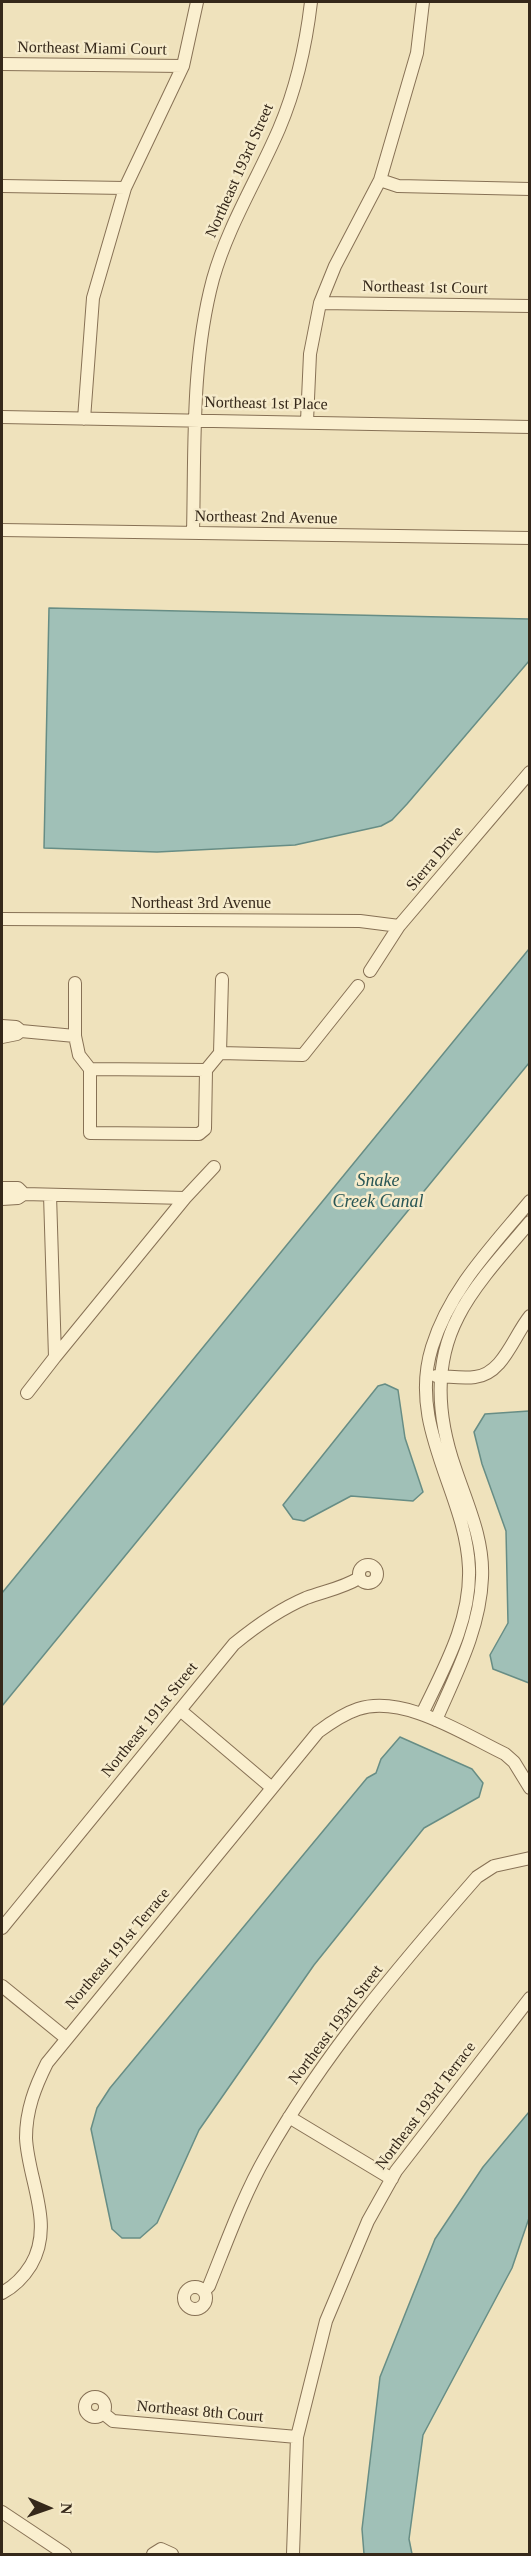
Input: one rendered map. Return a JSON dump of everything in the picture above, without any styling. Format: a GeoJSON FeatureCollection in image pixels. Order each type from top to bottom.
{"type":"FeatureCollection","features":[{"type":"Feature","properties":{"kind":"street"},"geometry":{"type":"LineString","coordinates":[[84,419],[93,298],[125,188],[183,66],[197,2]]}},
{"type":"Feature","properties":{"kind":"street","name":"Northeast 193rd Street"},"geometry":{"type":"LineString","coordinates":[[193,533],[195,420],[202,330],[213,279],[234,220],[279,129],[300,69],[311,2]]}},
{"type":"Feature","properties":{"kind":"street"},"geometry":{"type":"LineString","coordinates":[[307,421],[310,354],[320,303],[335,266],[380,180],[415,62],[423,2]]}},
{"type":"Feature","properties":{"kind":"street","name":"Northeast Miami Court"},"geometry":{"type":"LineString","coordinates":[[2,64],[183,66]]}},
{"type":"Feature","properties":{"kind":"street"},"geometry":{"type":"LineString","coordinates":[[380,180],[398,186],[530,189]]}},
{"type":"Feature","properties":{"kind":"street"},"geometry":{"type":"LineString","coordinates":[[2,186],[125,188]]}},
{"type":"Feature","properties":{"kind":"street","name":"Northeast 1st Court"},"geometry":{"type":"LineString","coordinates":[[320,303],[530,306]]}},
{"type":"Feature","properties":{"kind":"street","name":"Northeast 1st Place"},"geometry":{"type":"LineString","coordinates":[[2,417],[530,427]]}},
{"type":"Feature","properties":{"kind":"street","name":"Northeast 2nd Avenue"},"geometry":{"type":"LineString","coordinates":[[2,530],[530,538]]}},
{"type":"Feature","properties":{"kind":"street","name":"Sierra Drive"},"geometry":{"type":"LineString","coordinates":[[370,971],[399,926],[530,772]]}},
{"type":"Feature","properties":{"kind":"street","name":"Northeast 3rd Avenue"},"geometry":{"type":"LineString","coordinates":[[2,919],[360,921],[399,926]]}},
{"type":"Feature","properties":{"kind":"street"},"geometry":{"type":"LineString","coordinates":[[75,983],[75,1035],[79,1055],[90,1069],[90,1132],[199,1134],[206,1130],[206,1070],[220,1053],[222,979]]}},
{"type":"Feature","properties":{"kind":"street"},"geometry":{"type":"LineString","coordinates":[[220,1053],[303,1055],[358,986]]}},
{"type":"Feature","properties":{"kind":"street"},"geometry":{"type":"LineString","coordinates":[[2,1026],[21,1031],[75,1035]]}},
{"type":"Feature","properties":{"kind":"street"},"geometry":{"type":"LineString","coordinates":[[2,1037],[17,1035],[21,1031]]}},
{"type":"Feature","properties":{"kind":"street"},"geometry":{"type":"LineString","coordinates":[[90,1069],[206,1070]]}},
{"type":"Feature","properties":{"kind":"street"},"geometry":{"type":"LineString","coordinates":[[27,1393],[185,1198],[214,1167]]}},
{"type":"Feature","properties":{"kind":"street"},"geometry":{"type":"LineString","coordinates":[[2,1188],[18,1188],[24,1194]]}},
{"type":"Feature","properties":{"kind":"street"},"geometry":{"type":"LineString","coordinates":[[2,1199],[18,1198],[24,1194],[185,1198]]}},
{"type":"Feature","properties":{"kind":"street"},"geometry":{"type":"LineString","coordinates":[[50,1195],[55,1357]]}},
{"type":"Feature","properties":{"kind":"street"},"geometry":{"type":"LineString","coordinates":[[422,1714],[465,1615],[469,1570],[466,1544],[429,1426],[427,1375],[431,1350],[444,1313],[466,1277],[530,1201]]}},
{"type":"Feature","properties":{"kind":"street"},"geometry":{"type":"LineString","coordinates":[[436,1720],[475,1629],[480,1605],[482,1576],[476,1526],[443,1427],[440,1395],[444,1355],[458,1317],[490,1270],[530,1222]]}},
{"type":"Feature","properties":{"kind":"street"},"geometry":{"type":"LineString","coordinates":[[427,1375],[474,1377],[491,1373],[501,1363],[515,1336],[530,1316]]}},
{"type":"Feature","properties":{"kind":"street","name":"Northeast 191st Street"},"geometry":{"type":"LineString","coordinates":[[2,1928],[234,1644],[251,1630],[304,1599],[345,1587],[359,1578]]}},
{"type":"Feature","properties":{"kind":"street","name":"Northeast 191st Terrace"},"geometry":{"type":"LineString","coordinates":[[2,2293],[24,2277],[35,2258],[42,2237],[41,2220],[30,2167],[27,2118],[37,2082],[47,2062],[318,1732],[358,1709],[370,1706],[400,1708],[436,1720],[505,1754],[514,1762],[530,1788]]}},
{"type":"Feature","properties":{"kind":"street"},"geometry":{"type":"LineString","coordinates":[[180,1710],[272,1788]]}},
{"type":"Feature","properties":{"kind":"street","name":"Northeast 193rd Street"},"geometry":{"type":"LineString","coordinates":[[204,2291],[264,2159],[327,2058],[437,1922],[477,1877],[494,1866],[530,1858]]}},
{"type":"Feature","properties":{"kind":"street"},"geometry":{"type":"LineString","coordinates":[[2,1986],[66,2038]]}},
{"type":"Feature","properties":{"kind":"street","name":"Northeast 193rd Terrace"},"geometry":{"type":"LineString","coordinates":[[293,2554],[297,2437],[326,2321],[368,2221],[392,2179],[530,1998]]}},
{"type":"Feature","properties":{"kind":"street"},"geometry":{"type":"LineString","coordinates":[[289,2117],[392,2179]]}},
{"type":"Feature","properties":{"kind":"street","name":"Northeast 8th Court"},"geometry":{"type":"LineString","coordinates":[[103,2414],[113,2421],[297,2437]]}},
{"type":"Feature","properties":{"kind":"street"},"geometry":{"type":"LineString","coordinates":[[2,2512],[65,2554]]}},
{"type":"Feature","properties":{"kind":"street"},"geometry":{"type":"LineString","coordinates":[[153,2554],[161,2549],[172,2554]]}},
{"type":"Feature","properties":{"kind":"water"},"geometry":{"type":"Polygon","coordinates":[[[49,608],[529,619],[529,661],[407,804],[392,820],[381,826],[295,845],[157,852],[44,848],[49,608]]]}},
{"type":"Feature","properties":{"kind":"water","name":"Snake Creek Canal"},"geometry":{"type":"Polygon","coordinates":[[[529,949],[529,1063],[2,1706],[2,1593],[529,949]]]}},
{"type":"Feature","properties":{"kind":"water"},"geometry":{"type":"Polygon","coordinates":[[[385,1384],[398,1390],[405,1438],[423,1492],[413,1501],[351,1496],[304,1521],[293,1519],[283,1505],[378,1386],[385,1384]]]}},
{"type":"Feature","properties":{"kind":"water"},"geometry":{"type":"Polygon","coordinates":[[[530,1411],[529,1683],[493,1669],[490,1655],[508,1623],[506,1531],[482,1464],[474,1432],[485,1414],[530,1411]]]}},
{"type":"Feature","properties":{"kind":"water"},"geometry":{"type":"Polygon","coordinates":[[[400,1737],[472,1769],[483,1783],[479,1797],[424,1828],[314,1965],[199,2130],[157,2223],[140,2238],[122,2238],[112,2229],[91,2129],[97,2108],[110,2088],[367,1778],[376,1773],[381,1759],[400,1737]]]}},
{"type":"Feature","properties":{"kind":"water"},"geometry":{"type":"Polygon","coordinates":[[[529,2112],[529,2218],[512,2268],[423,2435],[409,2539],[412,2554],[364,2554],[362,2529],[380,2377],[435,2239],[483,2167],[529,2112]]]}}]}
